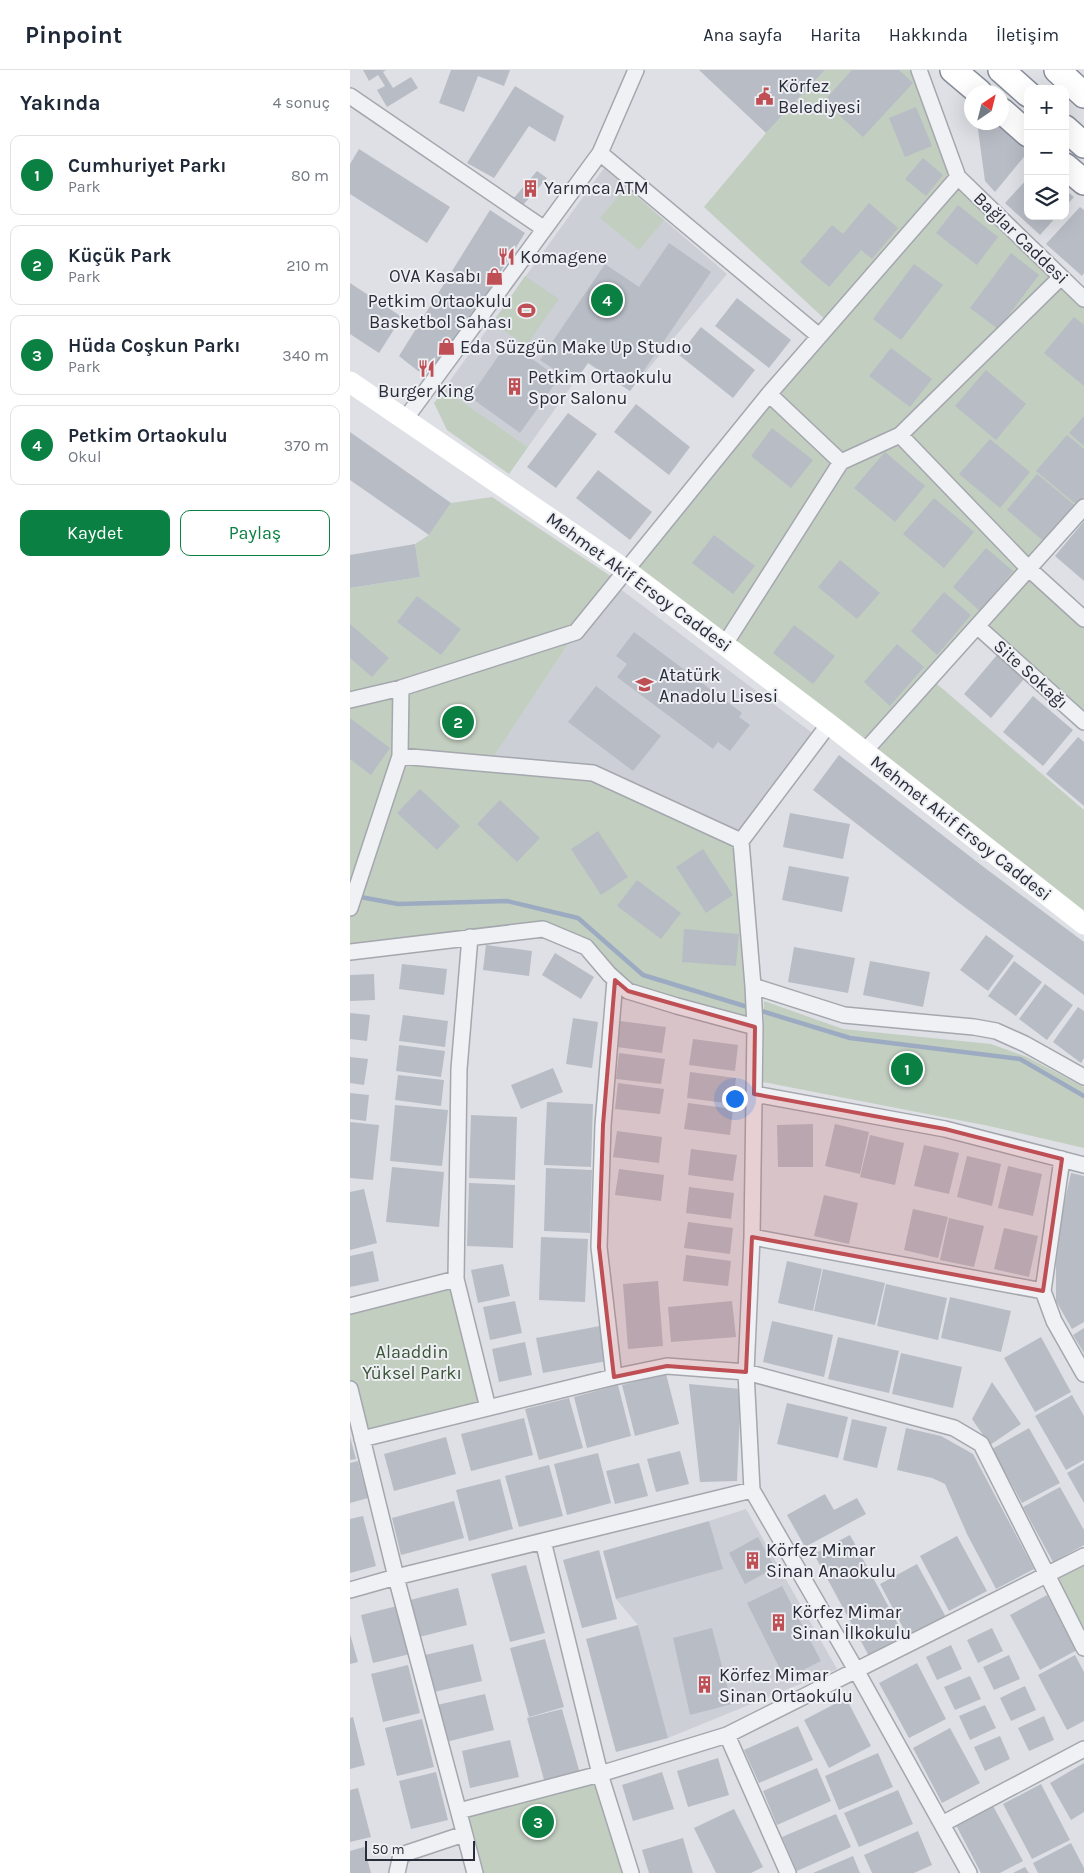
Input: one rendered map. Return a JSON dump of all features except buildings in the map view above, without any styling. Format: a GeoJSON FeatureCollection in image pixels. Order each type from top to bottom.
{"type":"FeatureCollection","features":[{"type":"Feature","properties":{"kind":"highway"},"geometry":{"type":"LineString","coordinates":[[953,70],[971,85]]}},
{"type":"Feature","properties":{"kind":"highway"},"geometry":{"type":"LineString","coordinates":[[1001,70],[1024,90]]}},
{"type":"Feature","properties":{"kind":"highway"},"geometry":{"type":"LineString","coordinates":[[1057,70],[1084,94]]}},
{"type":"Feature","properties":{"kind":"highway"},"geometry":{"type":"LineString","coordinates":[[1009,118],[1024,131]]}},
{"type":"Feature","properties":{"kind":"highway"},"geometry":{"type":"LineString","coordinates":[[1067,130],[1084,145]]}},
{"type":"Feature","properties":{"kind":"highway"},"geometry":{"type":"LineString","coordinates":[[1069,169],[1084,182]]}},
{"type":"Feature","properties":{"kind":"main road","name":"Mehmet Akif Ersoy Caddesi"},"geometry":{"type":"LineString","coordinates":[[350,382],[406,418],[627,571],[829,724],[1084,924]]}},
{"type":"Feature","properties":{"kind":"street"},"geometry":{"type":"LineString","coordinates":[[406,418],[543,228],[600,153],[636,70]]}},
{"type":"Feature","properties":{"kind":"street"},"geometry":{"type":"LineString","coordinates":[[350,700],[400,688],[576,632],[769,394],[958,177],[918,70]]}},
{"type":"Feature","properties":{"kind":"street"},"geometry":{"type":"LineString","coordinates":[[350,96],[543,228]]}},
{"type":"Feature","properties":{"kind":"street"},"geometry":{"type":"LineString","coordinates":[[600,153],[819,336]]}},
{"type":"Feature","properties":{"kind":"street","name":"Bağlar Caddesi"},"geometry":{"type":"LineString","coordinates":[[958,177],[1084,299]]}},
{"type":"Feature","properties":{"kind":"street"},"geometry":{"type":"LineString","coordinates":[[725,644],[841,462],[900,435],[1060,277]]}},
{"type":"Feature","properties":{"kind":"street"},"geometry":{"type":"LineString","coordinates":[[769,394],[841,462]]}},
{"type":"Feature","properties":{"kind":"street"},"geometry":{"type":"LineString","coordinates":[[900,435],[1028,568],[1084,619]]}},
{"type":"Feature","properties":{"kind":"street"},"geometry":{"type":"LineString","coordinates":[[864,752],[1084,507]]}},
{"type":"Feature","properties":{"kind":"street","name":"Site Sokağı"},"geometry":{"type":"LineString","coordinates":[[977,626],[1084,722]]}},
{"type":"Feature","properties":{"kind":"street"},"geometry":{"type":"LineString","coordinates":[[350,908],[400,756],[400,688]]}},
{"type":"Feature","properties":{"kind":"street"},"geometry":{"type":"LineString","coordinates":[[829,724],[742,841],[755,1027],[752,1237],[746,1372],[752,1490],[856,1670],[969,1873]]}},
{"type":"Feature","properties":{"kind":"street"},"geometry":{"type":"LineString","coordinates":[[400,756],[594,773],[742,841]]}},
{"type":"Feature","properties":{"kind":"street"},"geometry":{"type":"LineString","coordinates":[[350,952],[543,929],[586,947],[615,980],[628,991],[755,1027]]}},
{"type":"Feature","properties":{"kind":"street"},"geometry":{"type":"LineString","coordinates":[[470,937],[458,1069],[456,1279],[488,1408]]}},
{"type":"Feature","properties":{"kind":"street"},"geometry":{"type":"LineString","coordinates":[[614,1377],[599,1247],[602,1126],[615,980]]}},
{"type":"Feature","properties":{"kind":"street"},"geometry":{"type":"LineString","coordinates":[[753,986],[844,1015],[974,1027],[996,1031],[1025,1044],[1084,1077]]}},
{"type":"Feature","properties":{"kind":"street"},"geometry":{"type":"LineString","coordinates":[[754,1094],[945,1129],[1084,1165]]}},
{"type":"Feature","properties":{"kind":"street"},"geometry":{"type":"LineString","coordinates":[[1062,1158],[1043,1291],[1054,1321],[1084,1374]]}},
{"type":"Feature","properties":{"kind":"street"},"geometry":{"type":"LineString","coordinates":[[752,1237],[1043,1291]]}},
{"type":"Feature","properties":{"kind":"street"},"geometry":{"type":"LineString","coordinates":[[350,1306],[456,1279]]}},
{"type":"Feature","properties":{"kind":"street"},"geometry":{"type":"LineString","coordinates":[[362,1439],[614,1377],[667,1366],[746,1372],[954,1428],[980,1444],[1084,1648]]}},
{"type":"Feature","properties":{"kind":"street"},"geometry":{"type":"LineString","coordinates":[[350,1389],[396,1577],[475,1873]]}},
{"type":"Feature","properties":{"kind":"street"},"geometry":{"type":"LineString","coordinates":[[350,1590],[396,1577],[752,1490]]}},
{"type":"Feature","properties":{"kind":"street"},"geometry":{"type":"LineString","coordinates":[[543,1541],[600,1774],[631,1873]]}},
{"type":"Feature","properties":{"kind":"street"},"geometry":{"type":"LineString","coordinates":[[458,1811],[600,1774],[727,1735],[1084,1556]]}},
{"type":"Feature","properties":{"kind":"street"},"geometry":{"type":"LineString","coordinates":[[727,1735],[788,1873]]}},
{"type":"Feature","properties":{"kind":"street"},"geometry":{"type":"LineString","coordinates":[[942,1824],[1084,1749]]}},
{"type":"Feature","properties":{"kind":"street"},"geometry":{"type":"LineString","coordinates":[[397,1873],[401,1855],[464,1834]]}},
{"type":"Feature","properties":{"kind":"highlighted area"},"geometry":{"type":"Polygon","coordinates":[[[615,980],[628,991],[755,1027],[754,1094],[945,1129],[1062,1159],[1043,1291],[752,1237],[746,1372],[667,1366],[614,1377],[599,1247],[603,1125],[615,980]]]}},
{"type":"Feature","properties":{"kind":"shaded area"},"geometry":{"type":"Polygon","coordinates":[[[604,168],[727,274],[630,391],[588,363],[528,447],[444,389],[604,168]]]}},
{"type":"Feature","properties":{"kind":"shaded area","name":"Atatürk Anadolu Lisesi"},"geometry":{"type":"Polygon","coordinates":[[[615,585],[819,738],[741,841],[489,764],[576,632],[615,585]]]}},
{"type":"Feature","properties":{"kind":"shaded area"},"geometry":{"type":"Polygon","coordinates":[[[746,1509],[837,1669],[668,1738],[638,1625],[616,1599],[722,1569],[709,1521],[746,1509]]]}},
{"type":"Feature","properties":{"kind":"green space"},"geometry":{"type":"Polygon","coordinates":[[[825,70],[919,70],[958,177],[1084,299],[1084,507],[1028,568],[1084,619],[1084,722],[978,626],[930,678],[1084,810],[1084,924],[627,571],[830,324],[704,207],[766,133],[825,70]]]}},
{"type":"Feature","properties":{"kind":"green space"},"geometry":{"type":"Polygon","coordinates":[[[626,187],[664,220],[639,250],[600,218],[626,187]]]}},
{"type":"Feature","properties":{"kind":"green space","name":"Petkim Ortaokulu Basketbol Sahası"},"geometry":{"type":"Polygon","coordinates":[[[525,276],[559,299],[526,346],[493,323],[525,276]]]}},
{"type":"Feature","properties":{"kind":"green space"},"geometry":{"type":"Polygon","coordinates":[[[444,389],[528,447],[509,474],[447,430],[434,403],[444,389]]]}},
{"type":"Feature","properties":{"kind":"green space"},"geometry":{"type":"Polygon","coordinates":[[[492,497],[618,581],[576,632],[489,764],[593,773],[741,841],[755,1027],[628,991],[586,947],[543,929],[350,952],[350,588],[420,577],[415,544],[429,535],[451,503],[492,497]]]}},
{"type":"Feature","properties":{"kind":"green space"},"geometry":{"type":"Polygon","coordinates":[[[764,1001],[843,1029],[991,1044],[1027,1057],[1084,1087],[1084,1148],[989,1126],[763,1082],[764,1001]]]}},
{"type":"Feature","properties":{"kind":"green space","name":"Alaaddin Yüksel Parkı"},"geometry":{"type":"Polygon","coordinates":[[[456,1279],[488,1408],[362,1439],[350,1389],[350,1306],[456,1279]]]}},
{"type":"Feature","properties":{"kind":"green space"},"geometry":{"type":"Polygon","coordinates":[[[1084,1556],[1084,1648],[1046,1575],[1084,1556]]]}},
{"type":"Feature","properties":{"kind":"green space"},"geometry":{"type":"Polygon","coordinates":[[[600,1774],[631,1873],[475,1873],[459,1811],[600,1774]]]}},
{"type":"Feature","properties":{"kind":"waterway"},"geometry":{"type":"LineString","coordinates":[[355,896],[398,904],[507,901],[578,918],[643,975],[751,1008]]}},
{"type":"Feature","properties":{"kind":"waterway"},"geometry":{"type":"LineString","coordinates":[[758,1010],[850,1038],[1020,1059],[1084,1096]]}},
{"type":"Feature","properties":{"kind":"place","name":"Körfez Belediyesi"},"geometry":{"type":"Point","coordinates":[764,96]}},
{"type":"Feature","properties":{"kind":"place","name":"Yarımca ATM"},"geometry":{"type":"Point","coordinates":[530,188]}},
{"type":"Feature","properties":{"kind":"place","name":"Komagene"},"geometry":{"type":"Point","coordinates":[506,257]}},
{"type":"Feature","properties":{"kind":"place","name":"OVA Kasabı"},"geometry":{"type":"Point","coordinates":[495,276]}},
{"type":"Feature","properties":{"kind":"place","name":"Petkim Ortaokulu"},"geometry":{"type":"Point","coordinates":[607,300]}},
{"type":"Feature","properties":{"kind":"place","name":"Petkim Ortaokulu Basketbol Sahası"},"geometry":{"type":"Point","coordinates":[526,311]}},
{"type":"Feature","properties":{"kind":"place","name":"Eda Süzgün Make Up Studıo"},"geometry":{"type":"Point","coordinates":[446,347]}},
{"type":"Feature","properties":{"kind":"place","name":"Burger King"},"geometry":{"type":"Point","coordinates":[426,368]}},
{"type":"Feature","properties":{"kind":"place","name":"Petkim Ortaokulu Spor Salonu"},"geometry":{"type":"Point","coordinates":[514,387]}},
{"type":"Feature","properties":{"kind":"place","name":"Atatürk Anadolu Lisesi"},"geometry":{"type":"Point","coordinates":[645,685]}},
{"type":"Feature","properties":{"kind":"place","name":"Küçük Park"},"geometry":{"type":"Point","coordinates":[458,722]}},
{"type":"Feature","properties":{"kind":"place","name":"Cumhuriyet Parkı"},"geometry":{"type":"Point","coordinates":[907,1069]}},
{"type":"Feature","properties":{"kind":"place","name":"Körfez Mimar Sinan Anaokulu"},"geometry":{"type":"Point","coordinates":[752,1560]}},
{"type":"Feature","properties":{"kind":"place","name":"Körfez Mimar Sinan İlkokulu"},"geometry":{"type":"Point","coordinates":[778,1622]}},
{"type":"Feature","properties":{"kind":"place","name":"Körfez Mimar Sinan Ortaokulu"},"geometry":{"type":"Point","coordinates":[705,1685]}},
{"type":"Feature","properties":{"kind":"place","name":"Hüda Coşkun Parkı"},"geometry":{"type":"Point","coordinates":[538,1822]}}]}
